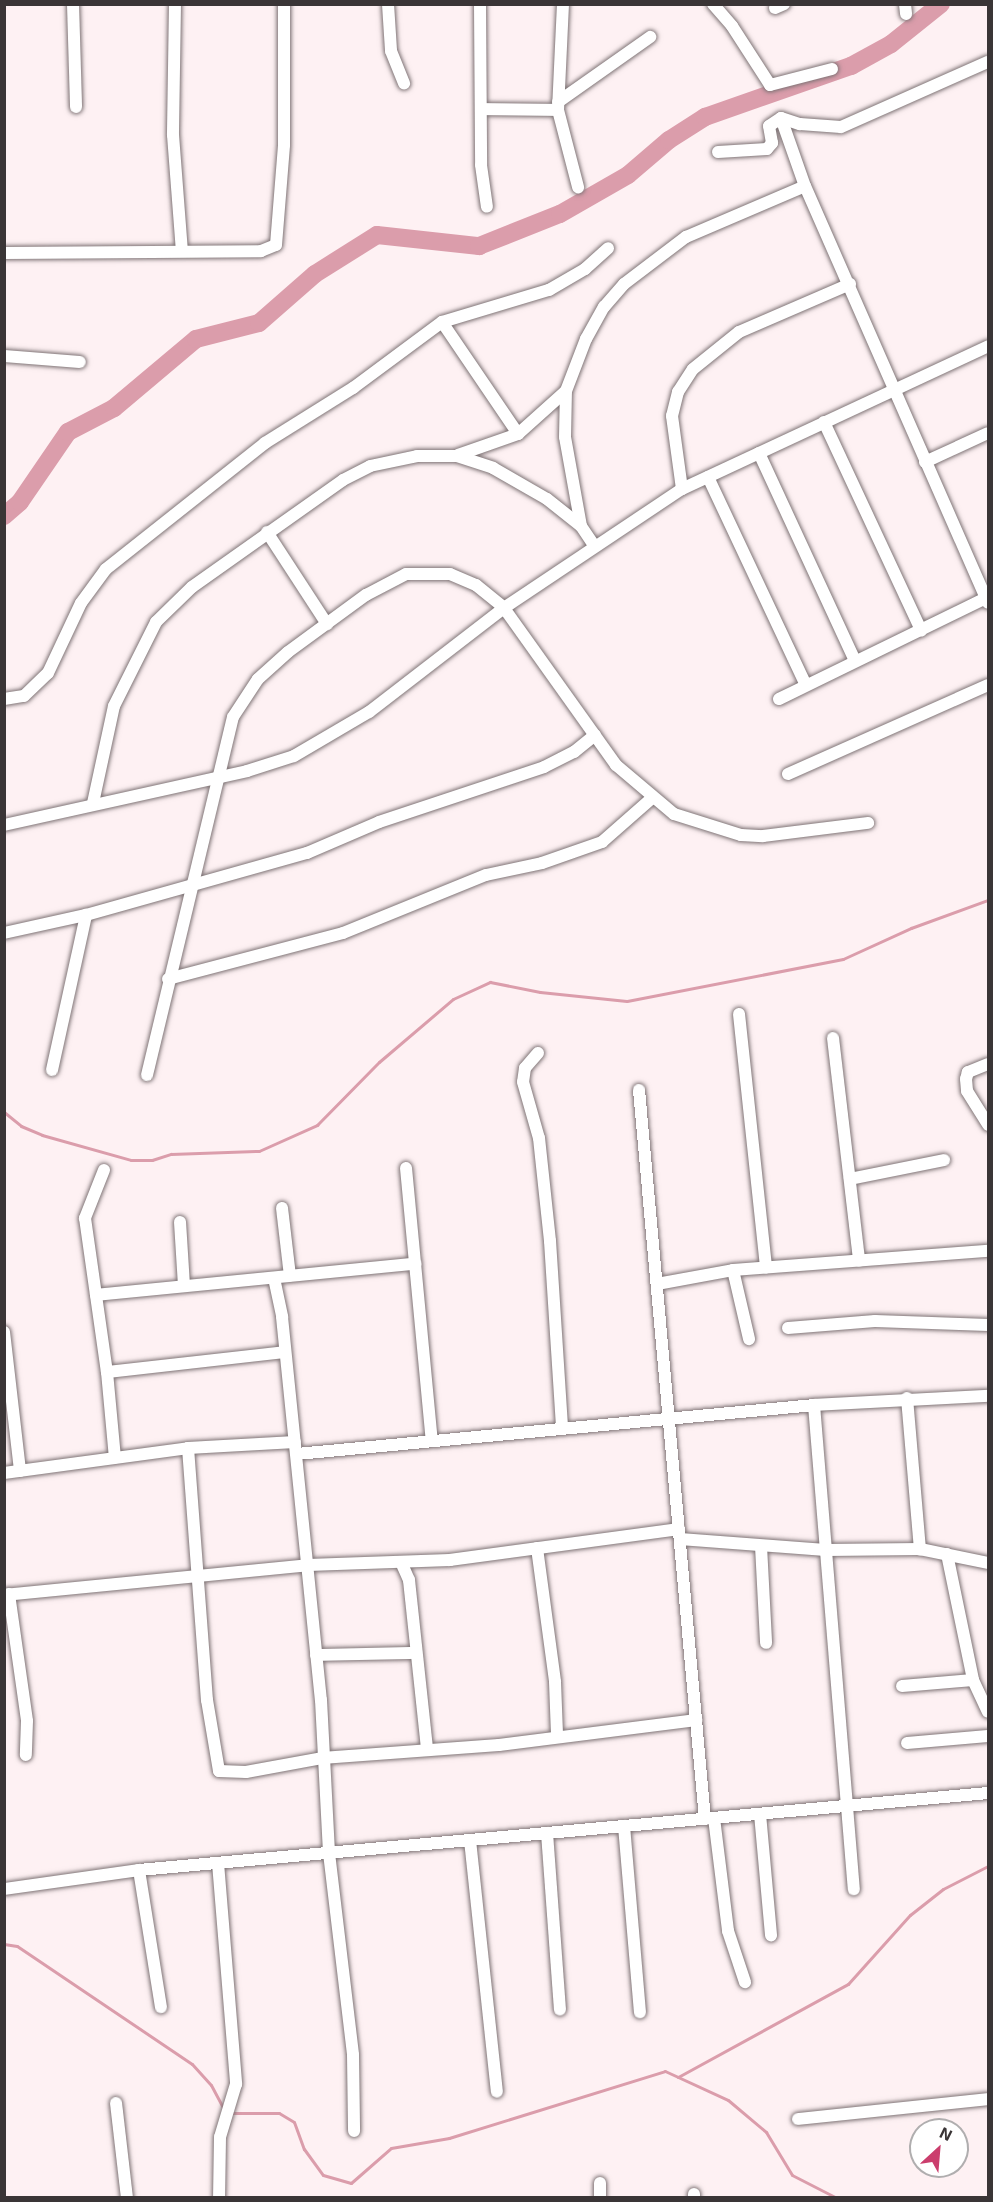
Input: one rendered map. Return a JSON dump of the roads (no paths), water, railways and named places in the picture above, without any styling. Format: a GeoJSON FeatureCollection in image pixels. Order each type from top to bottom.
{"type":"FeatureCollection","features":[{"type":"Feature","properties":{"kind":"street"},"geometry":{"type":"LineString","coordinates":[[73,4],[76,107]]}},
{"type":"Feature","properties":{"kind":"street"},"geometry":{"type":"LineString","coordinates":[[175,4],[174,135],[182,251]]}},
{"type":"Feature","properties":{"kind":"street"},"geometry":{"type":"LineString","coordinates":[[4,253],[48,250],[121,255],[182,251],[261,251],[276,245],[284,145],[284,4]]}},
{"type":"Feature","properties":{"kind":"street"},"geometry":{"type":"LineString","coordinates":[[388,4],[391,51],[404,83]]}},
{"type":"Feature","properties":{"kind":"street"},"geometry":{"type":"LineString","coordinates":[[480,4],[481,165],[487,207]]}},
{"type":"Feature","properties":{"kind":"street"},"geometry":{"type":"LineString","coordinates":[[563,4],[558,106],[578,187]]}},
{"type":"Feature","properties":{"kind":"street"},"geometry":{"type":"LineString","coordinates":[[712,4],[732,26],[770,85],[832,69]]}},
{"type":"Feature","properties":{"kind":"street"},"geometry":{"type":"LineString","coordinates":[[481,109],[558,106],[650,37]]}},
{"type":"Feature","properties":{"kind":"street"},"geometry":{"type":"LineString","coordinates":[[781,118],[800,124],[841,127],[988,62]]}},
{"type":"Feature","properties":{"kind":"street"},"geometry":{"type":"LineString","coordinates":[[718,152],[767,149],[772,143],[769,126],[781,118]]}},
{"type":"Feature","properties":{"kind":"street"},"geometry":{"type":"LineString","coordinates":[[778,699],[987,600],[805,186],[781,118]]}},
{"type":"Feature","properties":{"kind":"street"},"geometry":{"type":"LineString","coordinates":[[581,526],[565,437],[566,391],[586,339],[604,307],[624,284],[687,237],[805,186]]}},
{"type":"Feature","properties":{"kind":"street"},"geometry":{"type":"LineString","coordinates":[[4,699],[24,696],[48,673],[81,603],[106,569],[265,443],[353,388],[442,322],[549,290],[585,269],[608,248]]}},
{"type":"Feature","properties":{"kind":"street"},"geometry":{"type":"LineString","coordinates":[[682,489],[672,416],[678,392],[693,369],[739,332],[850,284]]}},
{"type":"Feature","properties":{"kind":"street"},"geometry":{"type":"LineString","coordinates":[[442,322],[518,434]]}},
{"type":"Feature","properties":{"kind":"street"},"geometry":{"type":"LineString","coordinates":[[4,825],[218,776],[294,756],[369,712],[504,608],[594,545],[682,489],[988,346]]}},
{"type":"Feature","properties":{"kind":"street"},"geometry":{"type":"LineString","coordinates":[[4,357],[80,362]]}},
{"type":"Feature","properties":{"kind":"street"},"geometry":{"type":"LineString","coordinates":[[93,803],[114,706],[156,622],[192,587],[316,496],[370,466],[417,456],[457,456],[518,434],[566,391]]}},
{"type":"Feature","properties":{"kind":"street"},"geometry":{"type":"LineString","coordinates":[[824,422],[921,630]]}},
{"type":"Feature","properties":{"kind":"street"},"geometry":{"type":"LineString","coordinates":[[925,462],[988,433]]}},
{"type":"Feature","properties":{"kind":"street"},"geometry":{"type":"LineString","coordinates":[[759,453],[855,661]]}},
{"type":"Feature","properties":{"kind":"street"},"geometry":{"type":"LineString","coordinates":[[457,456],[517,480],[581,526],[594,545]]}},
{"type":"Feature","properties":{"kind":"street"},"geometry":{"type":"LineString","coordinates":[[708,477],[806,685]]}},
{"type":"Feature","properties":{"kind":"street"},"geometry":{"type":"LineString","coordinates":[[267,532],[327,624]]}},
{"type":"Feature","properties":{"kind":"street"},"geometry":{"type":"LineString","coordinates":[[147,1075],[168,979],[233,717],[243,698],[288,652],[366,595],[406,574],[450,574],[476,585],[504,608],[616,765],[652,798],[693,822],[741,835],[763,836],[868,823]]}},
{"type":"Feature","properties":{"kind":"street"},"geometry":{"type":"LineString","coordinates":[[788,774],[988,685]]}},
{"type":"Feature","properties":{"kind":"street"},"geometry":{"type":"LineString","coordinates":[[4,933],[86,915],[191,886],[214,876],[307,853],[379,822],[544,767],[573,752],[595,735]]}},
{"type":"Feature","properties":{"kind":"street"},"geometry":{"type":"LineString","coordinates":[[168,979],[343,933],[486,875],[542,863],[602,842],[652,798]]}},
{"type":"Feature","properties":{"kind":"street"},"geometry":{"type":"LineString","coordinates":[[52,1070],[86,915]]}},
{"type":"Feature","properties":{"kind":"street"},"geometry":{"type":"LineString","coordinates":[[739,1014],[766,1268]]}},
{"type":"Feature","properties":{"kind":"street"},"geometry":{"type":"LineString","coordinates":[[833,1038],[859,1260]]}},
{"type":"Feature","properties":{"kind":"street"},"geometry":{"type":"LineString","coordinates":[[538,1053],[525,1068],[523,1082],[539,1138],[547,1207],[562,1428]]}},
{"type":"Feature","properties":{"kind":"street"},"geometry":{"type":"LineString","coordinates":[[988,1064],[968,1072],[966,1079],[967,1091],[988,1125]]}},
{"type":"Feature","properties":{"kind":"street"},"geometry":{"type":"LineString","coordinates":[[639,1090],[696,1720],[709,1819],[729,1931],[745,1982]]}},
{"type":"Feature","properties":{"kind":"street"},"geometry":{"type":"LineString","coordinates":[[850,1179],[944,1160]]}},
{"type":"Feature","properties":{"kind":"street"},"geometry":{"type":"LineString","coordinates":[[406,1168],[432,1441]]}},
{"type":"Feature","properties":{"kind":"street"},"geometry":{"type":"LineString","coordinates":[[104,1170],[85,1218],[107,1372],[115,1458]]}},
{"type":"Feature","properties":{"kind":"street"},"geometry":{"type":"LineString","coordinates":[[282,1208],[290,1276]]}},
{"type":"Feature","properties":{"kind":"street"},"geometry":{"type":"LineString","coordinates":[[180,1222],[184,1286]]}},
{"type":"Feature","properties":{"kind":"street"},"geometry":{"type":"LineString","coordinates":[[657,1284],[733,1270],[988,1251]]}},
{"type":"Feature","properties":{"kind":"street"},"geometry":{"type":"LineString","coordinates":[[96,1295],[415,1264]]}},
{"type":"Feature","properties":{"kind":"street"},"geometry":{"type":"LineString","coordinates":[[733,1270],[748,1339]]}},
{"type":"Feature","properties":{"kind":"street"},"geometry":{"type":"LineString","coordinates":[[274,1278],[285,1352],[308,1565],[329,1853],[353,2055],[354,2131]]}},
{"type":"Feature","properties":{"kind":"street"},"geometry":{"type":"LineString","coordinates":[[788,1328],[875,1321],[988,1325]]}},
{"type":"Feature","properties":{"kind":"street"},"geometry":{"type":"LineString","coordinates":[[4,1332],[20,1471]]}},
{"type":"Feature","properties":{"kind":"street"},"geometry":{"type":"LineString","coordinates":[[107,1372],[285,1352]]}},
{"type":"Feature","properties":{"kind":"street"},"geometry":{"type":"LineString","coordinates":[[4,1473],[188,1448],[296,1448],[432,1441],[814,1405],[907,1398],[988,1396]]}},
{"type":"Feature","properties":{"kind":"street"},"geometry":{"type":"LineString","coordinates":[[907,1398],[920,1549]]}},
{"type":"Feature","properties":{"kind":"street"},"geometry":{"type":"LineString","coordinates":[[814,1405],[854,1889]]}},
{"type":"Feature","properties":{"kind":"street"},"geometry":{"type":"LineString","coordinates":[[188,1448],[207,1700],[219,1771],[246,1772],[322,1758],[499,1745],[557,1735],[696,1720]]}},
{"type":"Feature","properties":{"kind":"street"},"geometry":{"type":"LineString","coordinates":[[26,1755],[27,1721],[7,1595],[197,1578],[308,1565],[401,1563],[679,1534],[761,1546],[826,1551],[920,1549],[988,1563]]}},
{"type":"Feature","properties":{"kind":"street"},"geometry":{"type":"LineString","coordinates":[[761,1546],[766,1643]]}},
{"type":"Feature","properties":{"kind":"street"},"geometry":{"type":"LineString","coordinates":[[537,1548],[555,1682],[557,1735]]}},
{"type":"Feature","properties":{"kind":"street"},"geometry":{"type":"LineString","coordinates":[[947,1554],[973,1680],[988,1712]]}},
{"type":"Feature","properties":{"kind":"street"},"geometry":{"type":"LineString","coordinates":[[401,1563],[409,1580],[427,1749]]}},
{"type":"Feature","properties":{"kind":"street"},"geometry":{"type":"LineString","coordinates":[[316,1655],[415,1653]]}},
{"type":"Feature","properties":{"kind":"street"},"geometry":{"type":"LineString","coordinates":[[902,1686],[973,1680]]}},
{"type":"Feature","properties":{"kind":"street"},"geometry":{"type":"LineString","coordinates":[[907,1743],[988,1736]]}},
{"type":"Feature","properties":{"kind":"street"},"geometry":{"type":"LineString","coordinates":[[4,1889],[139,1870],[988,1793]]}},
{"type":"Feature","properties":{"kind":"street"},"geometry":{"type":"LineString","coordinates":[[760,1814],[771,1936]]}},
{"type":"Feature","properties":{"kind":"street"},"geometry":{"type":"LineString","coordinates":[[624,1826],[640,2012]]}},
{"type":"Feature","properties":{"kind":"street"},"geometry":{"type":"LineString","coordinates":[[548,1833],[560,2010]]}},
{"type":"Feature","properties":{"kind":"street"},"geometry":{"type":"LineString","coordinates":[[471,1840],[497,2092]]}},
{"type":"Feature","properties":{"kind":"street"},"geometry":{"type":"LineString","coordinates":[[218,1863],[236,2084],[220,2137],[219,2198]]}},
{"type":"Feature","properties":{"kind":"street"},"geometry":{"type":"LineString","coordinates":[[139,1870],[161,2007]]}},
{"type":"Feature","properties":{"kind":"street"},"geometry":{"type":"LineString","coordinates":[[798,2119],[988,2099]]}},
{"type":"Feature","properties":{"kind":"street"},"geometry":{"type":"LineString","coordinates":[[116,2103],[127,2198]]}},
{"type":"Feature","properties":{"kind":"street"},"geometry":{"type":"LineString","coordinates":[[600,2183],[600,2198]]}},
{"type":"Feature","properties":{"kind":"waterway"},"geometry":{"type":"LineString","coordinates":[[4,516],[20,502],[68,432],[114,408],[196,339],[259,323],[315,274],[377,235],[479,246],[560,214],[628,175],[669,140],[705,117],[851,66],[891,44],[941,4]]}},
{"type":"Feature","properties":{"kind":"waterway"},"geometry":{"type":"LineString","coordinates":[[4,1112],[21,1126],[42,1135],[131,1160],[152,1160],[171,1154],[259,1151],[317,1125],[379,1062],[453,999],[490,982],[540,992],[627,1001],[843,959],[911,928],[988,900]]}},
{"type":"Feature","properties":{"kind":"waterway"},"geometry":{"type":"LineString","coordinates":[[678,2077],[848,1984],[910,1915],[943,1889],[988,1866]]}},
{"type":"Feature","properties":{"kind":"waterway"},"geometry":{"type":"LineString","coordinates":[[4,1944],[17,1946],[192,2064],[211,2085],[224,2109]]}},
{"type":"Feature","properties":{"kind":"waterway"},"geometry":{"type":"LineString","coordinates":[[229,2113],[279,2113],[294,2122],[304,2149],[323,2175],[351,2183],[391,2148],[449,2138],[665,2071],[728,2100],[766,2132],[792,2175],[837,2198]]}}]}
